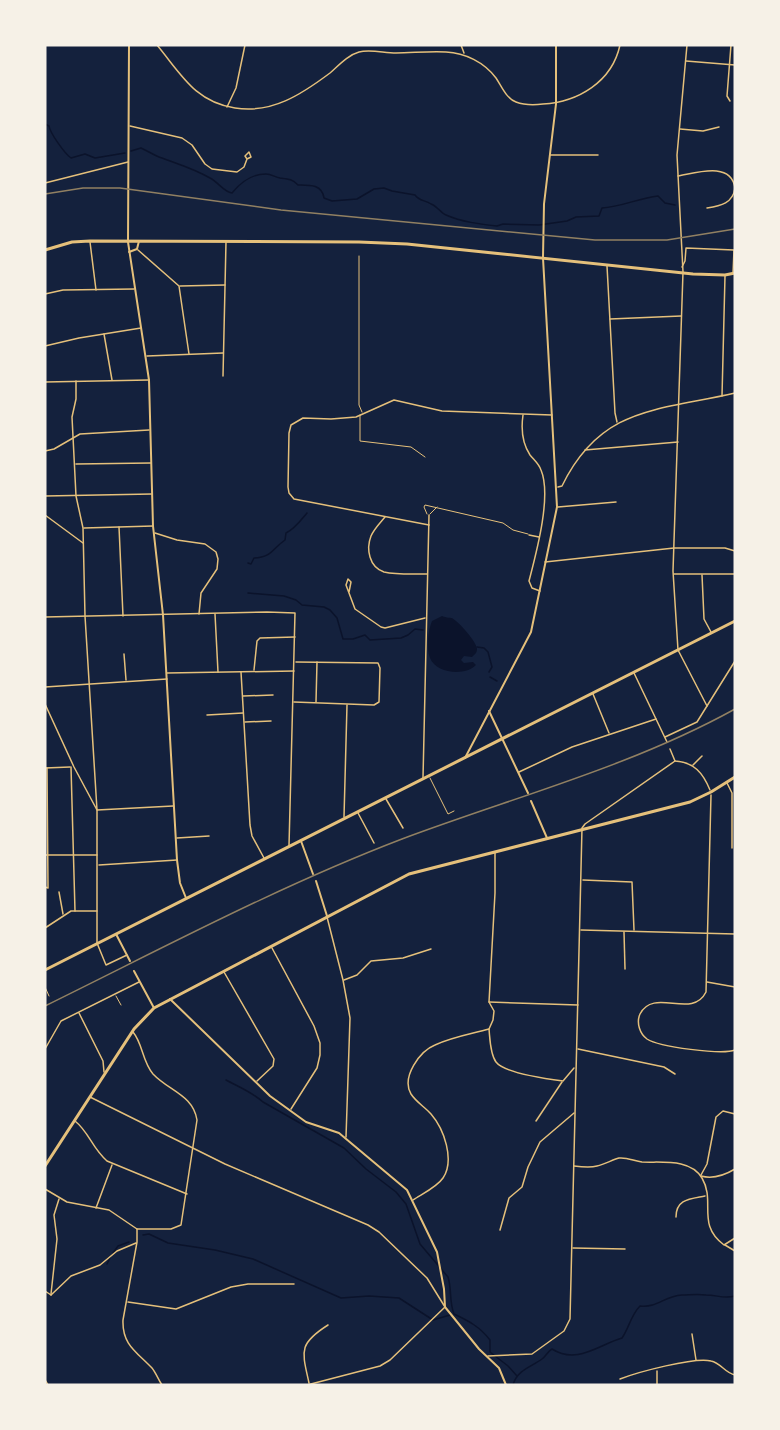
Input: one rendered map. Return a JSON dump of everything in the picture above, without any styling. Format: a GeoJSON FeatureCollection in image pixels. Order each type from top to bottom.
{"type":"FeatureCollection","features":[{"type":"Feature","properties":{"kind":"main road"},"geometry":{"type":"LineString","coordinates":[[45,250],[72,242],[90,241],[359,242],[543,256],[607,265],[725,275],[734,273]]}},
{"type":"Feature","properties":{"kind":"main road"},"geometry":{"type":"LineString","coordinates":[[45,970],[735,621]]}},
{"type":"Feature","properties":{"kind":"main road"},"geometry":{"type":"LineString","coordinates":[[45,1166],[132,1031],[154,1008],[409,874],[690,802],[735,777]]}},
{"type":"Feature","properties":{"kind":"street"},"geometry":{"type":"LineString","coordinates":[[129,45],[128,242],[149,380],[153,526],[163,615],[177,860],[180,883],[186,898]]}},
{"type":"Feature","properties":{"kind":"street"},"geometry":{"type":"LineString","coordinates":[[157,45],[198,94],[217,105],[257,109],[275,106],[307,91],[350,56],[365,51],[464,54],[492,74],[514,101],[523,104],[556,104],[577,98],[592,88],[611,66],[620,45]]}},
{"type":"Feature","properties":{"kind":"street"},"geometry":{"type":"LineString","coordinates":[[227,107],[236,88],[245,45]]}},
{"type":"Feature","properties":{"kind":"street"},"geometry":{"type":"LineString","coordinates":[[461,45],[464,54]]}},
{"type":"Feature","properties":{"kind":"street"},"geometry":{"type":"LineString","coordinates":[[465,758],[529,636],[557,507],[543,256],[544,204],[556,104],[556,45]]}},
{"type":"Feature","properties":{"kind":"street"},"geometry":{"type":"LineString","coordinates":[[687,45],[677,176],[682,270],[673,574],[678,650],[707,706]]}},
{"type":"Feature","properties":{"kind":"street"},"geometry":{"type":"LineString","coordinates":[[729,101],[727,96],[731,45]]}},
{"type":"Feature","properties":{"kind":"street"},"geometry":{"type":"LineString","coordinates":[[685,61],[735,64]]}},
{"type":"Feature","properties":{"kind":"street"},"geometry":{"type":"LineString","coordinates":[[129,125],[182,138],[192,145],[212,170],[237,172],[244,167],[248,159]]}},
{"type":"Feature","properties":{"kind":"street"},"geometry":{"type":"LineString","coordinates":[[679,129],[703,131],[719,127]]}},
{"type":"Feature","properties":{"kind":"street"},"geometry":{"type":"LineString","coordinates":[[549,155],[598,155]]}},
{"type":"Feature","properties":{"kind":"street"},"geometry":{"type":"LineString","coordinates":[[45,183],[128,162]]}},
{"type":"Feature","properties":{"kind":"street"},"geometry":{"type":"LineString","coordinates":[[677,176],[716,171],[727,173],[731,177],[735,188],[730,200],[721,206],[707,208]]}},
{"type":"Feature","properties":{"kind":"street"},"geometry":{"type":"LineString","coordinates":[[90,241],[96,290]]}},
{"type":"Feature","properties":{"kind":"street"},"geometry":{"type":"LineString","coordinates":[[223,376],[226,241]]}},
{"type":"Feature","properties":{"kind":"street"},"geometry":{"type":"LineString","coordinates":[[137,249],[139,242]]}},
{"type":"Feature","properties":{"kind":"street"},"geometry":{"type":"LineString","coordinates":[[682,270],[686,261],[686,248],[734,250],[734,273]]}},
{"type":"Feature","properties":{"kind":"street"},"geometry":{"type":"LineString","coordinates":[[129,252],[137,249]]}},
{"type":"Feature","properties":{"kind":"street"},"geometry":{"type":"LineString","coordinates":[[137,249],[179,286],[189,354]]}},
{"type":"Feature","properties":{"kind":"street"},"geometry":{"type":"LineString","coordinates":[[607,265],[615,413],[618,424]]}},
{"type":"Feature","properties":{"kind":"street"},"geometry":{"type":"LineString","coordinates":[[722,396],[725,275]]}},
{"type":"Feature","properties":{"kind":"street"},"geometry":{"type":"LineString","coordinates":[[179,286],[225,285]]}},
{"type":"Feature","properties":{"kind":"street"},"geometry":{"type":"LineString","coordinates":[[45,294],[63,290],[135,289]]}},
{"type":"Feature","properties":{"kind":"street"},"geometry":{"type":"LineString","coordinates":[[610,320],[681,316]]}},
{"type":"Feature","properties":{"kind":"street"},"geometry":{"type":"LineString","coordinates":[[45,346],[104,333],[141,328]]}},
{"type":"Feature","properties":{"kind":"street"},"geometry":{"type":"LineString","coordinates":[[104,333],[112,381]]}},
{"type":"Feature","properties":{"kind":"street"},"geometry":{"type":"LineString","coordinates":[[146,356],[223,353]]}},
{"type":"Feature","properties":{"kind":"street"},"geometry":{"type":"LineString","coordinates":[[45,382],[149,380]]}},
{"type":"Feature","properties":{"kind":"street"},"geometry":{"type":"LineString","coordinates":[[76,381],[76,399],[72,417],[76,496],[83,528],[85,616],[97,810],[97,944],[106,965],[127,955]]}},
{"type":"Feature","properties":{"kind":"street"},"geometry":{"type":"LineString","coordinates":[[557,487],[562,486],[573,464],[584,450],[605,431],[618,424],[637,415],[735,393]]}},
{"type":"Feature","properties":{"kind":"street"},"geometry":{"type":"LineString","coordinates":[[429,525],[304,502],[291,496],[288,487],[291,425],[303,418],[331,419],[362,414],[394,400],[442,411],[552,415]]}},
{"type":"Feature","properties":{"kind":"street"},"geometry":{"type":"LineString","coordinates":[[523,414],[524,441],[530,455],[542,470],[543,479],[543,516],[529,580],[530,587],[540,591]]}},
{"type":"Feature","properties":{"kind":"street"},"geometry":{"type":"LineString","coordinates":[[45,451],[54,449],[74,437],[90,433],[150,430]]}},
{"type":"Feature","properties":{"kind":"street"},"geometry":{"type":"LineString","coordinates":[[584,450],[678,442]]}},
{"type":"Feature","properties":{"kind":"street"},"geometry":{"type":"LineString","coordinates":[[75,464],[151,463]]}},
{"type":"Feature","properties":{"kind":"street"},"geometry":{"type":"LineString","coordinates":[[45,496],[152,494]]}},
{"type":"Feature","properties":{"kind":"street"},"geometry":{"type":"LineString","coordinates":[[557,507],[616,502]]}},
{"type":"Feature","properties":{"kind":"street"},"geometry":{"type":"LineString","coordinates":[[45,515],[83,544]]}},
{"type":"Feature","properties":{"kind":"street"},"geometry":{"type":"LineString","coordinates":[[423,779],[429,515]]}},
{"type":"Feature","properties":{"kind":"street"},"geometry":{"type":"LineString","coordinates":[[385,517],[370,538],[369,551],[372,563],[386,572],[428,574]]}},
{"type":"Feature","properties":{"kind":"street"},"geometry":{"type":"LineString","coordinates":[[83,528],[153,526]]}},
{"type":"Feature","properties":{"kind":"street"},"geometry":{"type":"LineString","coordinates":[[119,527],[123,616]]}},
{"type":"Feature","properties":{"kind":"street"},"geometry":{"type":"LineString","coordinates":[[154,533],[177,540],[205,544],[216,552],[217,569],[201,593],[200,614]]}},
{"type":"Feature","properties":{"kind":"street"},"geometry":{"type":"LineString","coordinates":[[528,535],[540,537]]}},
{"type":"Feature","properties":{"kind":"street"},"geometry":{"type":"LineString","coordinates":[[545,562],[674,548],[726,548],[735,551]]}},
{"type":"Feature","properties":{"kind":"street"},"geometry":{"type":"LineString","coordinates":[[673,574],[735,574]]}},
{"type":"Feature","properties":{"kind":"street"},"geometry":{"type":"LineString","coordinates":[[702,575],[705,619],[711,633]]}},
{"type":"Feature","properties":{"kind":"street"},"geometry":{"type":"LineString","coordinates":[[349,592],[356,609],[381,627],[426,618]]}},
{"type":"Feature","properties":{"kind":"street"},"geometry":{"type":"LineString","coordinates":[[215,613],[218,672]]}},
{"type":"Feature","properties":{"kind":"street"},"geometry":{"type":"LineString","coordinates":[[45,617],[295,613],[290,847]]}},
{"type":"Feature","properties":{"kind":"street"},"geometry":{"type":"LineString","coordinates":[[254,671],[256,641],[260,638],[295,637]]}},
{"type":"Feature","properties":{"kind":"street"},"geometry":{"type":"LineString","coordinates":[[124,654],[126,681]]}},
{"type":"Feature","properties":{"kind":"street"},"geometry":{"type":"LineString","coordinates":[[316,703],[317,661]]}},
{"type":"Feature","properties":{"kind":"street"},"geometry":{"type":"LineString","coordinates":[[665,737],[697,722],[735,661]]}},
{"type":"Feature","properties":{"kind":"street"},"geometry":{"type":"LineString","coordinates":[[293,702],[378,704],[379,664],[295,662]]}},
{"type":"Feature","properties":{"kind":"street"},"geometry":{"type":"LineString","coordinates":[[166,673],[294,671]]}},
{"type":"Feature","properties":{"kind":"street"},"geometry":{"type":"LineString","coordinates":[[240,672],[250,825],[252,836],[264,859]]}},
{"type":"Feature","properties":{"kind":"street"},"geometry":{"type":"LineString","coordinates":[[634,673],[667,742]]}},
{"type":"Feature","properties":{"kind":"street"},"geometry":{"type":"LineString","coordinates":[[45,687],[166,679]]}},
{"type":"Feature","properties":{"kind":"street"},"geometry":{"type":"LineString","coordinates":[[593,693],[609,733]]}},
{"type":"Feature","properties":{"kind":"street"},"geometry":{"type":"LineString","coordinates":[[243,696],[273,694]]}},
{"type":"Feature","properties":{"kind":"street"},"geometry":{"type":"LineString","coordinates":[[45,704],[73,767],[97,810]]}},
{"type":"Feature","properties":{"kind":"street"},"geometry":{"type":"LineString","coordinates":[[344,819],[348,704]]}},
{"type":"Feature","properties":{"kind":"street"},"geometry":{"type":"LineString","coordinates":[[489,711],[528,793]]}},
{"type":"Feature","properties":{"kind":"street"},"geometry":{"type":"LineString","coordinates":[[207,715],[243,713]]}},
{"type":"Feature","properties":{"kind":"street"},"geometry":{"type":"LineString","coordinates":[[518,772],[564,750],[656,719]]}},
{"type":"Feature","properties":{"kind":"street"},"geometry":{"type":"LineString","coordinates":[[244,722],[271,721]]}},
{"type":"Feature","properties":{"kind":"street"},"geometry":{"type":"LineString","coordinates":[[670,749],[675,761]]}},
{"type":"Feature","properties":{"kind":"street"},"geometry":{"type":"LineString","coordinates":[[692,765],[702,756]]}},
{"type":"Feature","properties":{"kind":"street"},"geometry":{"type":"LineString","coordinates":[[486,1356],[532,1354],[564,1331],[568,1325],[571,1311],[573,1248],[574,1112],[582,829],[585,824],[675,761],[687,762],[701,772],[711,792],[706,982],[704,996],[696,1003],[688,1005],[660,1003],[646,1007],[639,1019],[640,1030],[646,1038],[657,1042],[720,1053],[735,1050]]}},
{"type":"Feature","properties":{"kind":"street"},"geometry":{"type":"LineString","coordinates":[[45,887],[48,888],[46,768],[73,767]]}},
{"type":"Feature","properties":{"kind":"street"},"geometry":{"type":"LineString","coordinates":[[73,767],[72,855],[75,911]]}},
{"type":"Feature","properties":{"kind":"street"},"geometry":{"type":"LineString","coordinates":[[726,782],[732,793],[732,848]]}},
{"type":"Feature","properties":{"kind":"street"},"geometry":{"type":"LineString","coordinates":[[386,798],[403,828]]}},
{"type":"Feature","properties":{"kind":"street"},"geometry":{"type":"LineString","coordinates":[[531,801],[548,837]]}},
{"type":"Feature","properties":{"kind":"street"},"geometry":{"type":"LineString","coordinates":[[97,810],[174,806]]}},
{"type":"Feature","properties":{"kind":"street"},"geometry":{"type":"LineString","coordinates":[[357,812],[374,843]]}},
{"type":"Feature","properties":{"kind":"street"},"geometry":{"type":"LineString","coordinates":[[176,838],[209,836]]}},
{"type":"Feature","properties":{"kind":"street"},"geometry":{"type":"LineString","coordinates":[[301,841],[313,874]]}},
{"type":"Feature","properties":{"kind":"street"},"geometry":{"type":"LineString","coordinates":[[495,853],[489,1002],[494,1011],[489,1029],[493,1056],[496,1063],[507,1069],[563,1081]]}},
{"type":"Feature","properties":{"kind":"street"},"geometry":{"type":"LineString","coordinates":[[47,855],[98,855]]}},
{"type":"Feature","properties":{"kind":"street"},"geometry":{"type":"LineString","coordinates":[[98,865],[177,860]]}},
{"type":"Feature","properties":{"kind":"street"},"geometry":{"type":"LineString","coordinates":[[582,880],[632,882],[634,931]]}},
{"type":"Feature","properties":{"kind":"street"},"geometry":{"type":"LineString","coordinates":[[316,881],[327,916],[350,1018],[346,1138]]}},
{"type":"Feature","properties":{"kind":"street"},"geometry":{"type":"LineString","coordinates":[[58,892],[63,915]]}},
{"type":"Feature","properties":{"kind":"street"},"geometry":{"type":"LineString","coordinates":[[45,928],[63,915],[75,911],[98,910]]}},
{"type":"Feature","properties":{"kind":"street"},"geometry":{"type":"LineString","coordinates":[[580,930],[735,934]]}},
{"type":"Feature","properties":{"kind":"street"},"geometry":{"type":"LineString","coordinates":[[624,931],[625,969]]}},
{"type":"Feature","properties":{"kind":"street"},"geometry":{"type":"LineString","coordinates":[[116,934],[130,961]]}},
{"type":"Feature","properties":{"kind":"street"},"geometry":{"type":"LineString","coordinates":[[272,947],[320,1043],[320,1055],[316,1068],[290,1110]]}},
{"type":"Feature","properties":{"kind":"street"},"geometry":{"type":"LineString","coordinates":[[343,981],[357,975],[371,961],[403,958],[431,949]]}},
{"type":"Feature","properties":{"kind":"street"},"geometry":{"type":"LineString","coordinates":[[134,971],[154,1008]]}},
{"type":"Feature","properties":{"kind":"street"},"geometry":{"type":"LineString","coordinates":[[224,971],[274,1059],[273,1066],[255,1082]]}},
{"type":"Feature","properties":{"kind":"street"},"geometry":{"type":"LineString","coordinates":[[45,1049],[60,1022],[140,982]]}},
{"type":"Feature","properties":{"kind":"street"},"geometry":{"type":"LineString","coordinates":[[706,982],[735,987]]}},
{"type":"Feature","properties":{"kind":"street"},"geometry":{"type":"LineString","coordinates":[[170,999],[255,1082],[306,1122],[330,1128],[346,1138],[407,1190],[436,1252],[445,1307]]}},
{"type":"Feature","properties":{"kind":"street"},"geometry":{"type":"LineString","coordinates":[[489,1002],[578,1005]]}},
{"type":"Feature","properties":{"kind":"street"},"geometry":{"type":"LineString","coordinates":[[79,1012],[103,1061],[104,1073]]}},
{"type":"Feature","properties":{"kind":"street"},"geometry":{"type":"LineString","coordinates":[[413,1200],[440,1181],[449,1163],[447,1149],[436,1120],[412,1096],[410,1091],[409,1081],[415,1064],[422,1054],[436,1044],[489,1029]]}},
{"type":"Feature","properties":{"kind":"street"},"geometry":{"type":"LineString","coordinates":[[45,1189],[74,1204],[108,1210],[137,1229],[171,1229],[181,1225],[197,1120],[193,1105],[150,1070],[143,1058],[137,1037],[132,1031]]}},
{"type":"Feature","properties":{"kind":"street"},"geometry":{"type":"LineString","coordinates":[[577,1048],[664,1067],[675,1074]]}},
{"type":"Feature","properties":{"kind":"street"},"geometry":{"type":"LineString","coordinates":[[103,1061],[112,1062]]}},
{"type":"Feature","properties":{"kind":"street"},"geometry":{"type":"LineString","coordinates":[[536,1121],[563,1081],[576,1067]]}},
{"type":"Feature","properties":{"kind":"street"},"geometry":{"type":"LineString","coordinates":[[90,1096],[193,1148],[375,1229],[427,1278],[452,1316],[499,1368],[506,1385]]}},
{"type":"Feature","properties":{"kind":"street"},"geometry":{"type":"LineString","coordinates":[[700,1175],[707,1164],[717,1115],[723,1111],[735,1114]]}},
{"type":"Feature","properties":{"kind":"street"},"geometry":{"type":"LineString","coordinates":[[500,1230],[509,1198],[522,1187],[528,1167],[540,1142],[574,1112]]}},
{"type":"Feature","properties":{"kind":"street"},"geometry":{"type":"LineString","coordinates":[[75,1120],[97,1152],[113,1164],[187,1194]]}},
{"type":"Feature","properties":{"kind":"street"},"geometry":{"type":"LineString","coordinates":[[574,1166],[597,1166],[624,1158],[641,1162],[669,1162],[691,1168],[709,1178],[735,1169]]}},
{"type":"Feature","properties":{"kind":"street"},"geometry":{"type":"LineString","coordinates":[[96,1208],[113,1164]]}},
{"type":"Feature","properties":{"kind":"street"},"geometry":{"type":"LineString","coordinates":[[700,1175],[704,1183],[709,1227],[717,1240],[735,1251]]}},
{"type":"Feature","properties":{"kind":"street"},"geometry":{"type":"LineString","coordinates":[[676,1217],[677,1208],[683,1201],[706,1196]]}},
{"type":"Feature","properties":{"kind":"street"},"geometry":{"type":"LineString","coordinates":[[51,1295],[57,1239],[54,1215],[59,1198]]}},
{"type":"Feature","properties":{"kind":"street"},"geometry":{"type":"LineString","coordinates":[[137,1229],[137,1242],[123,1320],[125,1339],[132,1350],[154,1371],[162,1385]]}},
{"type":"Feature","properties":{"kind":"street"},"geometry":{"type":"LineString","coordinates":[[724,1245],[735,1238]]}},
{"type":"Feature","properties":{"kind":"street"},"geometry":{"type":"LineString","coordinates":[[51,1295],[71,1276],[100,1265],[117,1251],[137,1242]]}},
{"type":"Feature","properties":{"kind":"street"},"geometry":{"type":"LineString","coordinates":[[573,1248],[625,1249]]}},
{"type":"Feature","properties":{"kind":"street"},"geometry":{"type":"LineString","coordinates":[[127,1302],[176,1309],[231,1287],[248,1284],[294,1284]]}},
{"type":"Feature","properties":{"kind":"street"},"geometry":{"type":"LineString","coordinates":[[45,1291],[51,1295]]}},
{"type":"Feature","properties":{"kind":"street"},"geometry":{"type":"LineString","coordinates":[[328,1325],[312,1335],[304,1350],[308,1385],[385,1364],[445,1307]]}},
{"type":"Feature","properties":{"kind":"street"},"geometry":{"type":"LineString","coordinates":[[692,1334],[696,1361]]}},
{"type":"Feature","properties":{"kind":"street"},"geometry":{"type":"LineString","coordinates":[[620,1379],[696,1361],[714,1362],[735,1375]]}},
{"type":"Feature","properties":{"kind":"street"},"geometry":{"type":"LineString","coordinates":[[657,1369],[657,1385]]}},
{"type":"Feature","properties":{"kind":"street"},"geometry":{"type":"LineString","coordinates":[[45,1380],[48,1385]]}},
{"type":"Feature","properties":{"kind":"lane"},"geometry":{"type":"LineString","coordinates":[[359,256],[359,405],[362,414],[360,441],[411,447],[425,457]]}},
{"type":"Feature","properties":{"kind":"lane"},"geometry":{"type":"LineString","coordinates":[[437,507],[429,515],[424,505],[437,507],[503,523],[514,531],[528,535]]}},
{"type":"Feature","properties":{"kind":"lane"},"geometry":{"type":"LineString","coordinates":[[429,776],[448,814],[454,811]]}},
{"type":"Feature","properties":{"kind":"lane"},"geometry":{"type":"LineString","coordinates":[[45,987],[50,996]]}},
{"type":"Feature","properties":{"kind":"lane"},"geometry":{"type":"LineString","coordinates":[[116,994],[121,1005]]}},
{"type":"Feature","properties":{"kind":"water"},"geometry":{"type":"Polygon","coordinates":[[[442,616],[455,620],[474,642],[476,653],[472,657],[464,656],[461,660],[464,663],[473,662],[476,665],[471,669],[451,672],[438,667],[430,658],[428,645],[432,621],[442,616]]]}},
{"type":"Feature","properties":{"kind":"waterway"},"geometry":{"type":"LineString","coordinates":[[45,124],[49,126],[58,143],[71,158],[85,154],[95,158],[125,153]]}},
{"type":"Feature","properties":{"kind":"waterway"},"geometry":{"type":"LineString","coordinates":[[131,151],[141,148],[192,169],[232,193],[247,179],[266,174],[290,180],[298,185],[314,186],[321,190],[324,198],[332,201],[357,199],[374,189],[384,188],[415,195],[452,217],[497,226],[503,224],[539,225],[567,221],[576,217],[599,216],[602,208],[658,196],[665,203],[675,205]]}},
{"type":"Feature","properties":{"kind":"waterway"},"geometry":{"type":"LineString","coordinates":[[248,563],[251,564],[254,558],[271,552],[285,540],[286,533],[295,527],[307,513]]}},
{"type":"Feature","properties":{"kind":"waterway"},"geometry":{"type":"LineString","coordinates":[[248,593],[284,596],[302,605],[324,607],[337,618],[343,639],[365,635],[370,640],[401,638],[415,629],[423,630]]}},
{"type":"Feature","properties":{"kind":"waterway"},"geometry":{"type":"LineString","coordinates":[[477,647],[484,648],[488,652],[492,667],[489,672]]}},
{"type":"Feature","properties":{"kind":"waterway"},"geometry":{"type":"LineString","coordinates":[[490,677],[497,681]]}},
{"type":"Feature","properties":{"kind":"waterway"},"geometry":{"type":"LineString","coordinates":[[226,1080],[344,1148],[366,1169],[396,1192],[406,1204],[420,1244],[448,1277],[454,1314],[482,1331],[490,1340],[490,1352],[517,1376]]}},
{"type":"Feature","properties":{"kind":"waterway"},"geometry":{"type":"LineString","coordinates":[[143,1235],[149,1234],[168,1243],[215,1250],[253,1259],[341,1298],[369,1296],[399,1298],[433,1320],[450,1315]]}},
{"type":"Feature","properties":{"kind":"waterway"},"geometry":{"type":"LineString","coordinates":[[113,1253],[118,1246],[129,1242]]}},
{"type":"Feature","properties":{"kind":"waterway"},"geometry":{"type":"LineString","coordinates":[[107,1264],[110,1258]]}},
{"type":"Feature","properties":{"kind":"waterway"},"geometry":{"type":"LineString","coordinates":[[513,1385],[521,1372],[542,1359],[552,1349],[570,1355],[579,1354],[622,1338],[640,1306],[652,1305],[670,1297],[682,1295],[735,1296]]}},
{"type":"Feature","properties":{"kind":"tram line"},"geometry":{"type":"LineString","coordinates":[[45,194],[83,188],[120,188],[281,210],[595,240],[667,240],[735,229]]}},
{"type":"Feature","properties":{"kind":"railway"},"geometry":{"type":"LineString","coordinates":[[45,1006],[222,918],[356,857],[613,765],[695,730],[735,709]]}}]}
